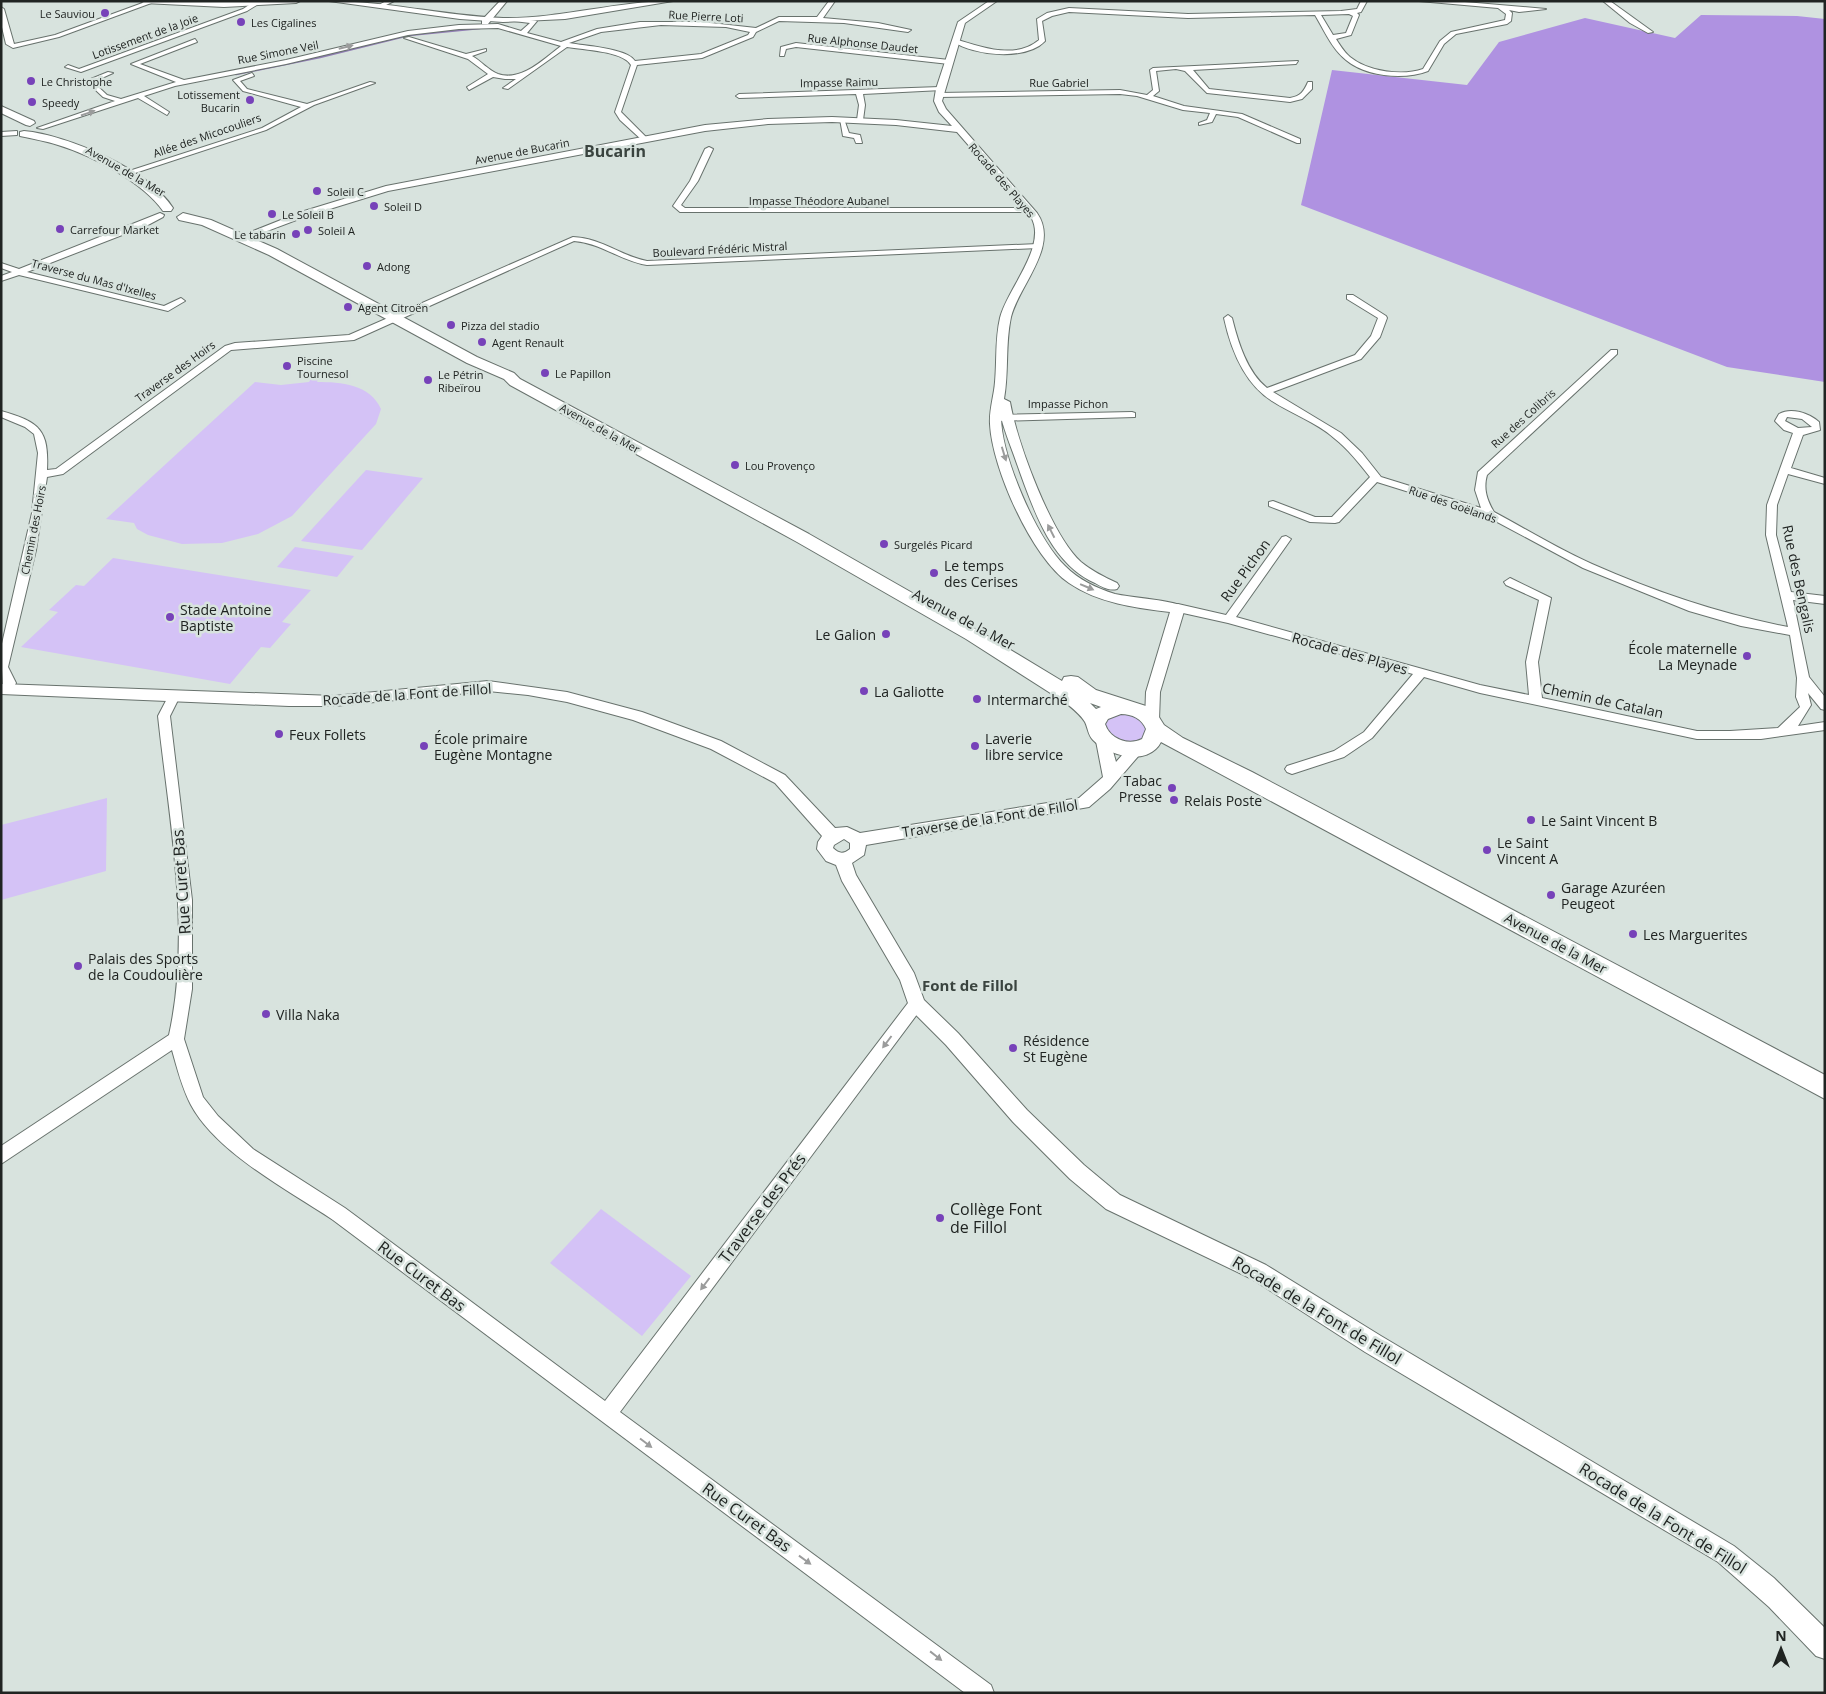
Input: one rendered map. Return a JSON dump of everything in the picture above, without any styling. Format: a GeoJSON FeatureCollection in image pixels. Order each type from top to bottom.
{"type":"FeatureCollection","features":[{"type":"Feature","properties":{"kind":"main road"},"geometry":{"type":"LineString","coordinates":[[147,2],[258,3],[296,1]]}},
{"type":"Feature","properties":{"kind":"main road"},"geometry":{"type":"LineString","coordinates":[[333,1],[387,4],[443,17],[486,21],[534,21],[669,1]]}},
{"type":"Feature","properties":{"kind":"main road"},"geometry":{"type":"LineString","coordinates":[[407,10],[486,21],[534,21]]}},
{"type":"Feature","properties":{"kind":"main road","name":"Avenue de la Mer"},"geometry":{"type":"LineString","coordinates":[[1,109],[86,148],[132,173],[168,211]]}},
{"type":"Feature","properties":{"kind":"main road","name":"Avenue de la Mer"},"geometry":{"type":"LineString","coordinates":[[1,114],[11,132],[66,143],[90,153],[150,189],[166,201],[168,211]]}},
{"type":"Feature","properties":{"kind":"main road"},"geometry":{"type":"LineString","coordinates":[[11,132],[37,127]]}},
{"type":"Feature","properties":{"kind":"main road"},"geometry":{"type":"LineString","coordinates":[[168,211],[188,214]]}},
{"type":"Feature","properties":{"kind":"main road","name":"Avenue de la Mer"},"geometry":{"type":"LineString","coordinates":[[188,214],[203,213],[248,235],[273,252],[472,360],[498,381],[555,404],[803,538],[1016,661],[1079,703],[1096,723]]}},
{"type":"Feature","properties":{"kind":"main road","name":"Avenue de la Mer"},"geometry":{"type":"LineString","coordinates":[[188,214],[251,245],[273,252]]}},
{"type":"Feature","properties":{"kind":"main road","name":"Avenue de la Mer"},"geometry":{"type":"LineString","coordinates":[[803,538],[820,542],[988,631],[1049,667],[1089,695],[1108,704],[1125,708]]}},
{"type":"Feature","properties":{"kind":"main road"},"geometry":{"type":"LineString","coordinates":[[1125,708],[1139,711],[1154,724],[1151,742],[1136,749],[1121,749],[1104,741],[1099,736],[1096,723],[1104,712],[1125,708]]}},
{"type":"Feature","properties":{"kind":"main road","name":"Avenue de la Mer"},"geometry":{"type":"LineString","coordinates":[[1154,724],[1182,746],[1825,1088]]}},
{"type":"Feature","properties":{"kind":"main road","name":"Avenue de la Mer"},"geometry":{"type":"LineString","coordinates":[[1136,749],[1189,761],[1286,800]]}},
{"type":"Feature","properties":{"kind":"street"},"geometry":{"type":"LineString","coordinates":[[486,21],[504,1]]}},
{"type":"Feature","properties":{"kind":"street"},"geometry":{"type":"LineString","coordinates":[[818,20],[832,1]]}},
{"type":"Feature","properties":{"kind":"street","name":"Rocade des Playes"},"geometry":{"type":"LineString","coordinates":[[994,1],[962,22],[939,92],[942,110],[992,171],[1029,210],[1038,223],[1038,246],[1006,319],[1000,417],[996,428],[1017,494],[1043,548],[1054,564],[1074,581],[1101,593],[1125,600],[1178,608],[1229,619],[1420,674],[1368,735],[1339,754],[1292,769]]}},
{"type":"Feature","properties":{"kind":"street"},"geometry":{"type":"LineString","coordinates":[[1350,12],[1357,1]]}},
{"type":"Feature","properties":{"kind":"street"},"geometry":{"type":"LineString","coordinates":[[955,41],[987,51],[1014,52],[1028,49],[1042,41],[1039,20],[1051,13],[1069,10],[1170,16],[1350,12],[1359,11],[1364,1]]}},
{"type":"Feature","properties":{"kind":"street"},"geometry":{"type":"LineString","coordinates":[[1422,1],[1433,5],[1499,6],[1519,10],[1545,8],[1541,1]]}},
{"type":"Feature","properties":{"kind":"street"},"geometry":{"type":"LineString","coordinates":[[1606,1],[1618,8],[1629,21],[1650,32]]}},
{"type":"Feature","properties":{"kind":"street"},"geometry":{"type":"LineString","coordinates":[[1,9],[4,35],[9,44],[18,45],[57,36],[147,2]]}},
{"type":"Feature","properties":{"kind":"street"},"geometry":{"type":"LineString","coordinates":[[1499,6],[1507,2],[1514,2]]}},
{"type":"Feature","properties":{"kind":"street","name":"Lotissement de la Joie"},"geometry":{"type":"LineString","coordinates":[[68,67],[79,71],[258,3]]}},
{"type":"Feature","properties":{"kind":"street"},"geometry":{"type":"LineString","coordinates":[[1316,13],[1348,58],[1362,66],[1397,73],[1422,72],[1426,70],[1440,43],[1446,36],[1463,30],[1496,25],[1508,21],[1509,13],[1499,6]]}},
{"type":"Feature","properties":{"kind":"street"},"geometry":{"type":"LineString","coordinates":[[1333,37],[1348,35],[1356,15],[1350,12]]}},
{"type":"Feature","properties":{"kind":"street"},"geometry":{"type":"LineString","coordinates":[[443,17],[451,25],[459,27]]}},
{"type":"Feature","properties":{"kind":"street","name":"Rue Pierre Loti"},"geometry":{"type":"LineString","coordinates":[[506,88],[564,45],[594,31],[654,24],[724,25],[748,28],[753,31],[764,28],[776,19],[872,23],[908,30]]}},
{"type":"Feature","properties":{"kind":"street"},"geometry":{"type":"LineString","coordinates":[[521,32],[534,21]]}},
{"type":"Feature","properties":{"kind":"street","name":"Rue Simone Veil"},"geometry":{"type":"LineString","coordinates":[[37,127],[183,82],[294,60],[408,34],[459,27],[494,25],[564,45],[618,53],[630,58],[634,63]]}},
{"type":"Feature","properties":{"kind":"street"},"geometry":{"type":"LineString","coordinates":[[643,139],[622,120],[618,112],[634,63],[702,56],[751,36],[753,31]]}},
{"type":"Feature","properties":{"kind":"street"},"geometry":{"type":"LineString","coordinates":[[407,38],[467,56],[480,62],[493,74],[510,77],[529,72]]}},
{"type":"Feature","properties":{"kind":"street"},"geometry":{"type":"LineString","coordinates":[[183,82],[134,64],[196,41]]}},
{"type":"Feature","properties":{"kind":"street","name":"Rue Alphonse Daudet"},"geometry":{"type":"LineString","coordinates":[[782,55],[783,48],[796,45],[949,62]]}},
{"type":"Feature","properties":{"kind":"street"},"geometry":{"type":"LineString","coordinates":[[421,52],[435,47]]}},
{"type":"Feature","properties":{"kind":"street"},"geometry":{"type":"LineString","coordinates":[[467,56],[484,50]]}},
{"type":"Feature","properties":{"kind":"street"},"geometry":{"type":"LineString","coordinates":[[1148,97],[1156,91],[1153,70],[1296,62]]}},
{"type":"Feature","properties":{"kind":"street"},"geometry":{"type":"LineString","coordinates":[[1185,69],[1207,91],[1214,92],[1296,100],[1309,90],[1310,83]]}},
{"type":"Feature","properties":{"kind":"street"},"geometry":{"type":"LineString","coordinates":[[110,73],[90,81],[105,96],[120,101]]}},
{"type":"Feature","properties":{"kind":"street"},"geometry":{"type":"LineString","coordinates":[[258,73],[236,80],[246,90],[306,106]]}},
{"type":"Feature","properties":{"kind":"street"},"geometry":{"type":"LineString","coordinates":[[468,88],[493,74]]}},
{"type":"Feature","properties":{"kind":"street","name":"Allée des Micocouliers"},"geometry":{"type":"LineString","coordinates":[[132,173],[264,129],[306,106],[372,83]]}},
{"type":"Feature","properties":{"kind":"street","name":"Rue Gabriel"},"geometry":{"type":"LineString","coordinates":[[939,92],[1103,91],[1148,97],[1172,106],[1252,118],[1298,141]]}},
{"type":"Feature","properties":{"kind":"street"},"geometry":{"type":"LineString","coordinates":[[859,92],[862,105],[860,120]]}},
{"type":"Feature","properties":{"kind":"street","name":"Impasse Raimu"},"geometry":{"type":"LineString","coordinates":[[738,96],[859,92],[939,92]]}},
{"type":"Feature","properties":{"kind":"street"},"geometry":{"type":"LineString","coordinates":[[137,95],[167,113]]}},
{"type":"Feature","properties":{"kind":"street"},"geometry":{"type":"LineString","coordinates":[[932,125],[940,119],[942,110]]}},
{"type":"Feature","properties":{"kind":"street"},"geometry":{"type":"LineString","coordinates":[[1201,124],[1210,121],[1214,111]]}},
{"type":"Feature","properties":{"kind":"street"},"geometry":{"type":"LineString","coordinates":[[842,120],[846,134],[857,137],[859,141]]}},
{"type":"Feature","properties":{"kind":"street","name":"Avenue de Bucarin"},"geometry":{"type":"LineString","coordinates":[[248,235],[313,211],[386,189],[643,139],[731,124],[860,120],[955,126]]}},
{"type":"Feature","properties":{"kind":"street","name":"Impasse Théodore Aubanel"},"geometry":{"type":"LineString","coordinates":[[709,149],[694,181],[678,201],[677,206],[683,210],[1029,210]]}},
{"type":"Feature","properties":{"kind":"street"},"geometry":{"type":"LineString","coordinates":[[1,280],[145,223],[168,211]]}},
{"type":"Feature","properties":{"kind":"street","name":"Boulevard Frédéric Mistral"},"geometry":{"type":"LineString","coordinates":[[396,318],[574,239],[594,241],[633,261],[647,263],[1038,246]]}},
{"type":"Feature","properties":{"kind":"street","name":"Traverse du Mas d'Ixelles"},"geometry":{"type":"LineString","coordinates":[[1,265],[32,277],[165,309],[181,301]]}},
{"type":"Feature","properties":{"kind":"street"},"geometry":{"type":"LineString","coordinates":[[1265,392],[1326,368],[1348,362],[1362,353],[1375,337],[1383,318],[1378,312],[1350,297]]}},
{"type":"Feature","properties":{"kind":"street","name":"Traverse des Hoirs"},"geometry":{"type":"LineString","coordinates":[[44,474],[59,472],[228,348],[318,338],[342,340],[352,338],[396,318]]}},
{"type":"Feature","properties":{"kind":"street"},"geometry":{"type":"LineString","coordinates":[[1228,318],[1233,340],[1244,365],[1265,392],[1337,435],[1358,455],[1374,478],[1335,520],[1314,520],[1274,504]]}},
{"type":"Feature","properties":{"kind":"street","name":"Rue des Colibris"},"geometry":{"type":"LineString","coordinates":[[1490,514],[1480,491],[1479,482],[1482,474],[1614,352]]}},
{"type":"Feature","properties":{"kind":"street","name":"Chemin des Hoirs"},"geometry":{"type":"LineString","coordinates":[[1,414],[30,426],[39,434],[42,441],[44,474],[27,561],[2,668]]}},
{"type":"Feature","properties":{"kind":"street"},"geometry":{"type":"LineString","coordinates":[[1796,414],[1820,424],[1815,430],[1799,431],[1782,423],[1782,416],[1796,414]]}},
{"type":"Feature","properties":{"kind":"street","name":"Impasse Pichon"},"geometry":{"type":"LineString","coordinates":[[1000,417],[1132,415]]}},
{"type":"Feature","properties":{"kind":"street","name":"Rue des Bengalis"},"geometry":{"type":"LineString","coordinates":[[1799,431],[1772,505],[1771,535],[1795,632],[1802,678],[1803,708]]}},
{"type":"Feature","properties":{"kind":"street"},"geometry":{"type":"LineString","coordinates":[[1786,470],[1825,481]]}},
{"type":"Feature","properties":{"kind":"street","name":"Rue des Goëlands"},"geometry":{"type":"LineString","coordinates":[[1374,478],[1490,514],[1563,554],[1639,588],[1718,616],[1795,632]]}},
{"type":"Feature","properties":{"kind":"street","name":"Rue Pichon"},"geometry":{"type":"LineString","coordinates":[[1229,619],[1286,539]]}},
{"type":"Feature","properties":{"kind":"street"},"geometry":{"type":"LineString","coordinates":[[1510,582],[1545,598],[1532,662],[1536,701]]}},
{"type":"Feature","properties":{"kind":"street"},"geometry":{"type":"LineString","coordinates":[[1785,595],[1825,600]]}},
{"type":"Feature","properties":{"kind":"street"},"geometry":{"type":"LineString","coordinates":[[1154,724],[1153,692],[1178,608]]}},
{"type":"Feature","properties":{"kind":"street"},"geometry":{"type":"LineString","coordinates":[[2,668],[10,683],[4,689]]}},
{"type":"Feature","properties":{"kind":"street","name":"Chemin de Catalan"},"geometry":{"type":"LineString","coordinates":[[1420,674],[1697,735],[1729,737],[1825,726]]}},
{"type":"Feature","properties":{"kind":"street"},"geometry":{"type":"LineString","coordinates":[[1802,678],[1825,706]]}},
{"type":"Feature","properties":{"kind":"street","name":"Rocade de la Font de Fillol"},"geometry":{"type":"LineString","coordinates":[[4,689],[253,701],[334,701],[488,686],[528,690],[567,697],[637,716],[716,745],[780,780],[832,836]]}},
{"type":"Feature","properties":{"kind":"street"},"geometry":{"type":"LineString","coordinates":[[1125,708],[1153,692]]}},
{"type":"Feature","properties":{"kind":"street","name":"Rue Curet Bas"},"geometry":{"type":"LineString","coordinates":[[174,696],[164,716],[185,900],[184,997],[176,1040],[197,1101],[212,1121],[247,1154],[340,1214],[983,1693]]}},
{"type":"Feature","properties":{"kind":"street"},"geometry":{"type":"LineString","coordinates":[[1782,732],[1797,720],[1803,708],[1814,704],[1825,706]]}},
{"type":"Feature","properties":{"kind":"street"},"geometry":{"type":"LineString","coordinates":[[1803,708],[1810,721],[1825,726]]}},
{"type":"Feature","properties":{"kind":"street"},"geometry":{"type":"LineString","coordinates":[[1104,741],[1111,777]]}},
{"type":"Feature","properties":{"kind":"street","name":"Traverse de la Font de Fillol"},"geometry":{"type":"LineString","coordinates":[[858,840],[1083,803],[1096,796],[1136,749]]}},
{"type":"Feature","properties":{"kind":"street"},"geometry":{"type":"LineString","coordinates":[[847,833],[858,840],[860,848],[856,854],[843,860],[830,856],[825,849],[826,842],[832,836],[847,833]]}},
{"type":"Feature","properties":{"kind":"street"},"geometry":{"type":"LineString","coordinates":[[843,860],[848,876],[908,978],[916,1004]]}},
{"type":"Feature","properties":{"kind":"street","name":"Rocade de la Font de Fillol"},"geometry":{"type":"LineString","coordinates":[[916,1004],[941,1027],[1020,1116],[1077,1172],[1113,1202],[1259,1272],[1373,1344],[1726,1554],[1752,1572],[1825,1647]]}},
{"type":"Feature","properties":{"kind":"street","name":"Traverse des Prés"},"geometry":{"type":"LineString","coordinates":[[607,1414],[916,1004]]}},
{"type":"Feature","properties":{"kind":"street"},"geometry":{"type":"LineString","coordinates":[[1,1156],[176,1040]]}},
{"type":"Feature","properties":{"kind":"shaded area"},"geometry":{"type":"Polygon","coordinates":[[[1701,15],[1797,16],[1825,19],[1825,382],[1727,367],[1301,205],[1332,70],[1467,85],[1499,42],[1585,18],[1675,38],[1701,15]]]}},
{"type":"Feature","properties":{"kind":"shaded area"},"geometry":{"type":"Polygon","coordinates":[[[312,377],[319,377],[317,382],[345,384],[362,389],[370,394],[381,409],[376,424],[292,516],[258,534],[222,543],[182,544],[148,535],[137,529],[134,523],[106,519],[255,382],[281,385],[309,382],[312,377]]]}},
{"type":"Feature","properties":{"kind":"shaded area"},"geometry":{"type":"Polygon","coordinates":[[[366,470],[423,478],[362,550],[301,541],[366,470]]]}},
{"type":"Feature","properties":{"kind":"shaded area"},"geometry":{"type":"Polygon","coordinates":[[[295,547],[354,556],[337,577],[277,567],[295,547]]]}},
{"type":"Feature","properties":{"kind":"shaded area","name":"Stade Antoine Baptiste"},"geometry":{"type":"Polygon","coordinates":[[[113,558],[311,590],[282,622],[291,624],[270,648],[261,647],[230,684],[21,647],[58,612],[49,610],[76,585],[84,586],[113,558]]]}},
{"type":"Feature","properties":{"kind":"shaded area"},"geometry":{"type":"Polygon","coordinates":[[[1131,708],[1155,735],[1121,749],[1099,717],[1131,708]]]}},
{"type":"Feature","properties":{"kind":"shaded area"},"geometry":{"type":"Polygon","coordinates":[[[107,798],[106,871],[1,900],[1,825],[107,798]]]}},
{"type":"Feature","properties":{"kind":"shaded area"},"geometry":{"type":"Polygon","coordinates":[[[601,1209],[691,1276],[642,1336],[550,1263],[601,1209]]]}},
{"type":"Feature","properties":{"kind":"waterway"},"geometry":{"type":"LineString","coordinates":[[236,74],[320,57],[409,35],[480,28]]}},
{"type":"Feature","properties":{"kind":"place","name":"Le Sauviou"},"geometry":{"type":"Point","coordinates":[105,13]}},
{"type":"Feature","properties":{"kind":"place","name":"Les Cigalines"},"geometry":{"type":"Point","coordinates":[241,22]}},
{"type":"Feature","properties":{"kind":"place","name":"Le Christophe"},"geometry":{"type":"Point","coordinates":[31,81]}},
{"type":"Feature","properties":{"kind":"place","name":"Lotissement Bucarin"},"geometry":{"type":"Point","coordinates":[250,100]}},
{"type":"Feature","properties":{"kind":"place","name":"Speedy"},"geometry":{"type":"Point","coordinates":[32,102]}},
{"type":"Feature","properties":{"kind":"place","name":"Soleil C"},"geometry":{"type":"Point","coordinates":[317,191]}},
{"type":"Feature","properties":{"kind":"place","name":"Soleil D"},"geometry":{"type":"Point","coordinates":[374,206]}},
{"type":"Feature","properties":{"kind":"place","name":"Le Soleil B"},"geometry":{"type":"Point","coordinates":[272,214]}},
{"type":"Feature","properties":{"kind":"place","name":"Carrefour Market"},"geometry":{"type":"Point","coordinates":[60,229]}},
{"type":"Feature","properties":{"kind":"place","name":"Soleil A"},"geometry":{"type":"Point","coordinates":[308,230]}},
{"type":"Feature","properties":{"kind":"place","name":"Le tabarin"},"geometry":{"type":"Point","coordinates":[296,234]}},
{"type":"Feature","properties":{"kind":"place","name":"Adong"},"geometry":{"type":"Point","coordinates":[367,266]}},
{"type":"Feature","properties":{"kind":"place","name":"Agent Citroën"},"geometry":{"type":"Point","coordinates":[348,307]}},
{"type":"Feature","properties":{"kind":"place","name":"Pizza del stadio"},"geometry":{"type":"Point","coordinates":[451,325]}},
{"type":"Feature","properties":{"kind":"place","name":"Agent Renault"},"geometry":{"type":"Point","coordinates":[482,342]}},
{"type":"Feature","properties":{"kind":"place","name":"Piscine Tournesol"},"geometry":{"type":"Point","coordinates":[287,366]}},
{"type":"Feature","properties":{"kind":"place","name":"Le Papillon"},"geometry":{"type":"Point","coordinates":[545,373]}},
{"type":"Feature","properties":{"kind":"place","name":"Le Pétrin Ribeïrou"},"geometry":{"type":"Point","coordinates":[428,380]}},
{"type":"Feature","properties":{"kind":"place","name":"Lou Provenço"},"geometry":{"type":"Point","coordinates":[735,465]}},
{"type":"Feature","properties":{"kind":"place","name":"Surgelés Picard"},"geometry":{"type":"Point","coordinates":[884,544]}},
{"type":"Feature","properties":{"kind":"place","name":"Le temps des Cerises"},"geometry":{"type":"Point","coordinates":[934,573]}},
{"type":"Feature","properties":{"kind":"place","name":"Stade Antoine Baptiste"},"geometry":{"type":"Point","coordinates":[170,617]}},
{"type":"Feature","properties":{"kind":"place","name":"Le Galion"},"geometry":{"type":"Point","coordinates":[886,634]}},
{"type":"Feature","properties":{"kind":"place","name":"École maternelle La Meynade"},"geometry":{"type":"Point","coordinates":[1747,656]}},
{"type":"Feature","properties":{"kind":"place","name":"La Galiotte"},"geometry":{"type":"Point","coordinates":[864,691]}},
{"type":"Feature","properties":{"kind":"place","name":"Intermarché"},"geometry":{"type":"Point","coordinates":[977,699]}},
{"type":"Feature","properties":{"kind":"place","name":"Feux Follets"},"geometry":{"type":"Point","coordinates":[279,734]}},
{"type":"Feature","properties":{"kind":"place","name":"École primaire Eugène Montagne"},"geometry":{"type":"Point","coordinates":[424,746]}},
{"type":"Feature","properties":{"kind":"place","name":"Laverie libre service"},"geometry":{"type":"Point","coordinates":[975,746]}},
{"type":"Feature","properties":{"kind":"place","name":"Tabac Presse"},"geometry":{"type":"Point","coordinates":[1172,788]}},
{"type":"Feature","properties":{"kind":"place","name":"Relais Poste"},"geometry":{"type":"Point","coordinates":[1174,800]}},
{"type":"Feature","properties":{"kind":"place","name":"Le Saint Vincent B"},"geometry":{"type":"Point","coordinates":[1531,820]}},
{"type":"Feature","properties":{"kind":"place","name":"Le Saint Vincent A"},"geometry":{"type":"Point","coordinates":[1487,850]}},
{"type":"Feature","properties":{"kind":"place","name":"Garage Azuréen Peugeot"},"geometry":{"type":"Point","coordinates":[1551,895]}},
{"type":"Feature","properties":{"kind":"place","name":"Les Marguerites"},"geometry":{"type":"Point","coordinates":[1633,934]}},
{"type":"Feature","properties":{"kind":"place","name":"Palais des Sports de la Coudoulière"},"geometry":{"type":"Point","coordinates":[78,966]}},
{"type":"Feature","properties":{"kind":"place","name":"Villa Naka"},"geometry":{"type":"Point","coordinates":[266,1014]}},
{"type":"Feature","properties":{"kind":"place","name":"Résidence St Eugène"},"geometry":{"type":"Point","coordinates":[1013,1048]}},
{"type":"Feature","properties":{"kind":"place","name":"Collège Font de Fillol"},"geometry":{"type":"Point","coordinates":[940,1218]}},
{"type":"Feature","properties":{"kind":"district","name":"Bucarin"},"geometry":{"type":"Point","coordinates":[615,151]}},
{"type":"Feature","properties":{"kind":"district","name":"Font de Fillol"},"geometry":{"type":"Point","coordinates":[970,985]}}]}
